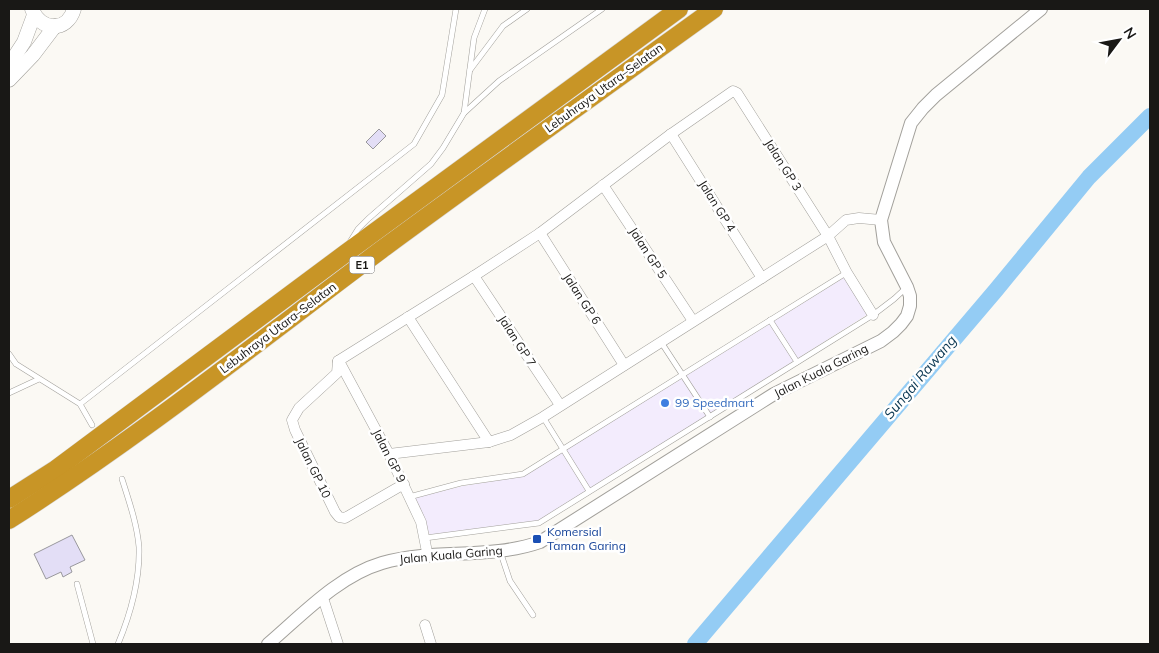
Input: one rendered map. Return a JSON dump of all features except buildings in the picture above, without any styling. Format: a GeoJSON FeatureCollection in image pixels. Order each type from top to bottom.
{"type":"FeatureCollection","features":[{"type":"Feature","properties":{"kind":"highway","name":"Lebuhraya Utara–Selatan"},"geometry":{"type":"LineString","coordinates":[[9,499],[56,469],[346,253],[679,9]]}},
{"type":"Feature","properties":{"kind":"highway","name":"Lebuhraya Utara–Selatan"},"geometry":{"type":"LineString","coordinates":[[9,520],[65,484],[278,329],[381,250],[714,9]]}},
{"type":"Feature","properties":{"kind":"main road"},"geometry":{"type":"LineString","coordinates":[[33,12],[43,24],[55,26],[70,19],[74,9]]}},
{"type":"Feature","properties":{"kind":"main road"},"geometry":{"type":"LineString","coordinates":[[9,65],[24,42],[33,12]]}},
{"type":"Feature","properties":{"kind":"main road"},"geometry":{"type":"LineString","coordinates":[[9,80],[33,55],[55,26]]}},
{"type":"Feature","properties":{"kind":"street","name":"Jalan Kuala Garing"},"geometry":{"type":"LineString","coordinates":[[268,644],[323,598],[360,572],[382,563],[407,558],[524,548],[554,535],[774,394],[881,340],[893,332],[907,316],[910,296],[884,242],[881,220],[912,123],[923,108],[1041,9]]}},
{"type":"Feature","properties":{"kind":"street","name":"Jalan GP 3"},"geometry":{"type":"LineString","coordinates":[[671,134],[728,93],[734,91],[737,93],[828,236],[847,273],[873,315]]}},
{"type":"Feature","properties":{"kind":"street"},"geometry":{"type":"LineString","coordinates":[[338,360],[540,233],[671,134]]}},
{"type":"Feature","properties":{"kind":"street","name":"Jalan GP 4"},"geometry":{"type":"LineString","coordinates":[[671,134],[762,278]]}},
{"type":"Feature","properties":{"kind":"street","name":"Jalan GP 5"},"geometry":{"type":"LineString","coordinates":[[603,185],[693,321]]}},
{"type":"Feature","properties":{"kind":"street"},"geometry":{"type":"LineString","coordinates":[[389,454],[489,442],[511,435],[543,417],[828,236],[846,220],[859,218],[881,220]]}},
{"type":"Feature","properties":{"kind":"street","name":"Jalan GP 6"},"geometry":{"type":"LineString","coordinates":[[540,233],[624,365]]}},
{"type":"Feature","properties":{"kind":"street","name":"Jalan GP 7"},"geometry":{"type":"LineString","coordinates":[[474,276],[560,405]]}},
{"type":"Feature","properties":{"kind":"street"},"geometry":{"type":"LineString","coordinates":[[408,317],[489,442]]}},
{"type":"Feature","properties":{"kind":"street","name":"Jalan GP 9"},"geometry":{"type":"LineString","coordinates":[[338,360],[404,484],[421,522],[428,557]]}},
{"type":"Feature","properties":{"kind":"street","name":"Jalan GP 10"},"geometry":{"type":"LineString","coordinates":[[338,360],[337,373],[299,408],[292,420],[295,430],[335,512],[339,517],[345,518],[404,484]]}},
{"type":"Feature","properties":{"kind":"street"},"geometry":{"type":"LineString","coordinates":[[323,598],[338,644]]}},
{"type":"Feature","properties":{"kind":"street"},"geometry":{"type":"LineString","coordinates":[[424,625],[431,644]]}},
{"type":"Feature","properties":{"kind":"lane"},"geometry":{"type":"LineString","coordinates":[[80,404],[414,144],[442,94],[456,9]]}},
{"type":"Feature","properties":{"kind":"lane"},"geometry":{"type":"LineString","coordinates":[[464,113],[474,38],[485,9]]}},
{"type":"Feature","properties":{"kind":"lane"},"geometry":{"type":"LineString","coordinates":[[469,70],[503,26],[528,9]]}},
{"type":"Feature","properties":{"kind":"lane"},"geometry":{"type":"LineString","coordinates":[[346,253],[350,239],[358,229],[431,164],[464,113],[499,80],[602,9]]}},
{"type":"Feature","properties":{"kind":"lane"},"geometry":{"type":"LineString","coordinates":[[409,497],[462,483],[523,474],[847,273]]}},
{"type":"Feature","properties":{"kind":"lane"},"geometry":{"type":"LineString","coordinates":[[425,538],[539,523],[873,315],[907,287]]}},
{"type":"Feature","properties":{"kind":"lane"},"geometry":{"type":"LineString","coordinates":[[770,320],[796,362]]}},
{"type":"Feature","properties":{"kind":"lane"},"geometry":{"type":"LineString","coordinates":[[661,341],[710,417]]}},
{"type":"Feature","properties":{"kind":"lane"},"geometry":{"type":"LineString","coordinates":[[9,354],[16,364],[38,380],[80,404],[92,425]]}},
{"type":"Feature","properties":{"kind":"lane"},"geometry":{"type":"LineString","coordinates":[[9,393],[38,380]]}},
{"type":"Feature","properties":{"kind":"lane"},"geometry":{"type":"LineString","coordinates":[[543,417],[589,491]]}},
{"type":"Feature","properties":{"kind":"lane"},"geometry":{"type":"LineString","coordinates":[[118,644],[128,622],[136,592],[139,546],[131,508],[122,479]]}},
{"type":"Feature","properties":{"kind":"lane"},"geometry":{"type":"LineString","coordinates":[[500,551],[510,581],[533,615]]}},
{"type":"Feature","properties":{"kind":"lane"},"geometry":{"type":"LineString","coordinates":[[77,584],[93,644]]}},
{"type":"Feature","properties":{"kind":"shaded area"},"geometry":{"type":"Polygon","coordinates":[[[845,277],[868,314],[683,431],[538,521],[430,535],[414,498],[463,486],[524,476],[845,277]]]}},
{"type":"Feature","properties":{"kind":"waterway","name":"Sungai Rawang"},"geometry":{"type":"LineString","coordinates":[[695,644],[996,290],[1089,177],[1150,116]]}},
{"type":"Feature","properties":{"kind":"place","name":"99 Speedmart"},"geometry":{"type":"Point","coordinates":[665,403]}},
{"type":"Feature","properties":{"kind":"place","name":"Komersial Taman Garing"},"geometry":{"type":"Point","coordinates":[537,539]}}]}
